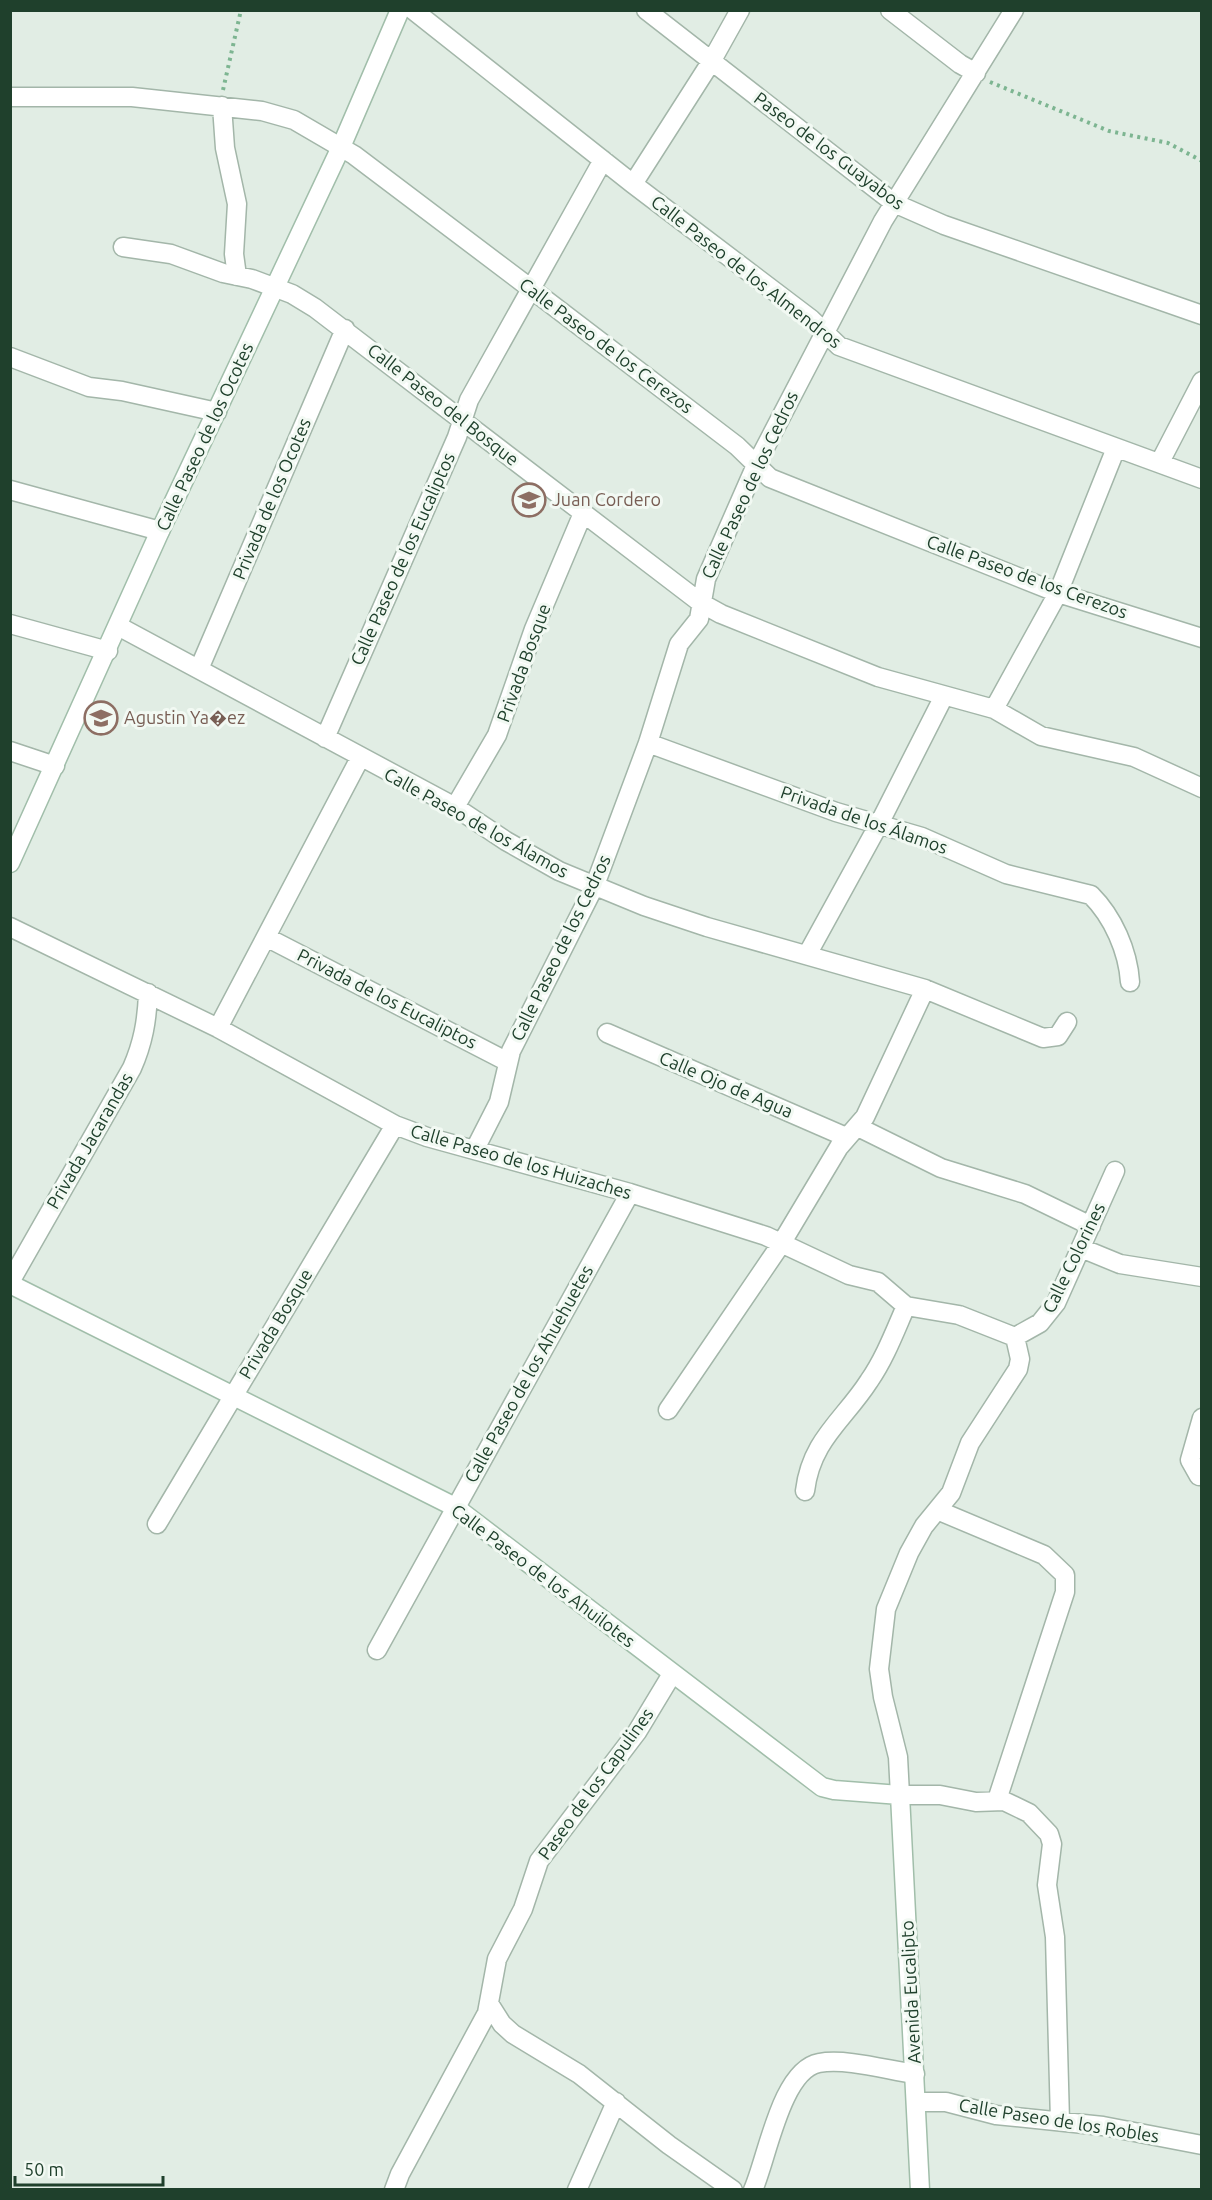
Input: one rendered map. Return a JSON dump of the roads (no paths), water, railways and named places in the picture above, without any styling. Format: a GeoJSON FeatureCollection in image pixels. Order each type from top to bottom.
{"type":"FeatureCollection","features":[{"type":"Feature","properties":{"kind":"street","name":"Calle Paseo de los Ocotes"},"geometry":{"type":"LineString","coordinates":[[10,863],[108,651],[160,531],[341,147],[400,10]]}},
{"type":"Feature","properties":{"kind":"street","name":"Calle Paseo de los Almendros"},"geometry":{"type":"LineString","coordinates":[[413,10],[633,184],[811,319],[847,350],[1202,478]]}},
{"type":"Feature","properties":{"kind":"street","name":"Paseo de los Guayabos"},"geometry":{"type":"LineString","coordinates":[[646,10],[894,203],[944,225],[1202,315]]}},
{"type":"Feature","properties":{"kind":"street"},"geometry":{"type":"LineString","coordinates":[[633,184],[711,62],[740,10]]}},
{"type":"Feature","properties":{"kind":"street"},"geometry":{"type":"LineString","coordinates":[[890,10],[960,64],[976,73]]}},
{"type":"Feature","properties":{"kind":"street","name":"Calle Paseo de los Cedros"},"geometry":{"type":"LineString","coordinates":[[475,1149],[499,1102],[508,1062],[595,885],[648,743],[679,644],[699,620],[706,579],[756,465],[824,332],[894,203],[1014,10]]}},
{"type":"Feature","properties":{"kind":"street","name":"Calle Paseo de los Cerezos"},"geometry":{"type":"LineString","coordinates":[[10,97],[132,97],[222,106],[279,115],[341,147],[737,446],[776,481],[1058,593],[1202,638]]}},
{"type":"Feature","properties":{"kind":"street"},"geometry":{"type":"LineString","coordinates":[[222,106],[225,148],[237,204],[234,254],[237,276]]}},
{"type":"Feature","properties":{"kind":"street","name":"Calle Paseo de los Eucaliptos"},"geometry":{"type":"LineString","coordinates":[[325,738],[463,419],[469,400],[603,160]]}},
{"type":"Feature","properties":{"kind":"street","name":"Calle Paseo del Bosque"},"geometry":{"type":"LineString","coordinates":[[123,247],[171,254],[276,288],[315,308],[701,603],[721,614],[878,677],[994,709],[1041,736],[1134,757],[1202,788]]}},
{"type":"Feature","properties":{"kind":"street","name":"Privada de los Ocotes"},"geometry":{"type":"LineString","coordinates":[[199,669],[345,330]]}},
{"type":"Feature","properties":{"kind":"street"},"geometry":{"type":"LineString","coordinates":[[10,357],[89,387],[122,391],[217,412]]}},
{"type":"Feature","properties":{"kind":"street"},"geometry":{"type":"LineString","coordinates":[[1160,462],[1202,381]]}},
{"type":"Feature","properties":{"kind":"street"},"geometry":{"type":"LineString","coordinates":[[994,709],[1058,593],[1116,448]]}},
{"type":"Feature","properties":{"kind":"street"},"geometry":{"type":"LineString","coordinates":[[10,490],[160,531]]}},
{"type":"Feature","properties":{"kind":"street","name":"Privada Bosque"},"geometry":{"type":"LineString","coordinates":[[455,807],[497,735],[534,629],[583,513]]}},
{"type":"Feature","properties":{"kind":"street"},"geometry":{"type":"LineString","coordinates":[[10,624],[108,651]]}},
{"type":"Feature","properties":{"kind":"street","name":"Calle Paseo de los Álamos"},"geometry":{"type":"LineString","coordinates":[[118,626],[455,807],[559,871],[671,916],[925,989],[1048,1039],[1058,1036],[1067,1022]]}},
{"type":"Feature","properties":{"kind":"street"},"geometry":{"type":"LineString","coordinates":[[807,955],[879,824],[944,696]]}},
{"type":"Feature","properties":{"kind":"street","name":"Privada de los Álamos"},"geometry":{"type":"LineString","coordinates":[[648,743],[836,812],[922,837],[1028,881],[1091,895],[1112,924],[1125,952],[1130,982]]}},
{"type":"Feature","properties":{"kind":"street"},"geometry":{"type":"LineString","coordinates":[[10,751],[55,766]]}},
{"type":"Feature","properties":{"kind":"street"},"geometry":{"type":"LineString","coordinates":[[218,1028],[360,758]]}},
{"type":"Feature","properties":{"kind":"street","name":"Calle Paseo de los Huizaches"},"geometry":{"type":"LineString","coordinates":[[10,927],[218,1028],[395,1125],[427,1137],[630,1193],[766,1236],[849,1275],[878,1282],[906,1306]]}},
{"type":"Feature","properties":{"kind":"street","name":"Privada de los Eucaliptos"},"geometry":{"type":"LineString","coordinates":[[266,937],[508,1062]]}},
{"type":"Feature","properties":{"kind":"street"},"geometry":{"type":"LineString","coordinates":[[668,1410],[781,1244],[852,1132],[925,989]]}},
{"type":"Feature","properties":{"kind":"street","name":"Privada Jacarandas"},"geometry":{"type":"LineString","coordinates":[[10,1283],[132,1068],[142,1046],[147,1020],[148,993]]}},
{"type":"Feature","properties":{"kind":"street","name":"Calle Ojo de Agua"},"geometry":{"type":"LineString","coordinates":[[607,1033],[941,1168],[1013,1189],[1091,1226]]}},
{"type":"Feature","properties":{"kind":"street","name":"Privada Bosque"},"geometry":{"type":"LineString","coordinates":[[157,1524],[395,1125]]}},
{"type":"Feature","properties":{"kind":"street","name":"Calle Colorines"},"geometry":{"type":"LineString","coordinates":[[1015,1337],[1040,1323],[1048,1314],[1081,1248],[1115,1171]]}},
{"type":"Feature","properties":{"kind":"street","name":"Calle Paseo de los Ahuehuetes"},"geometry":{"type":"LineString","coordinates":[[377,1650],[630,1193]]}},
{"type":"Feature","properties":{"kind":"street"},"geometry":{"type":"LineString","coordinates":[[1081,1248],[1120,1264],[1202,1277]]}},
{"type":"Feature","properties":{"kind":"street","name":"Calle Paseo de los Ahuilotes"},"geometry":{"type":"LineString","coordinates":[[10,1283],[455,1508],[822,1787],[834,1791],[940,1795],[976,1802],[997,1800]]}},
{"type":"Feature","properties":{"kind":"street"},"geometry":{"type":"LineString","coordinates":[[805,1491],[807,1472],[825,1434],[877,1369],[906,1306],[959,1315],[1015,1337],[1020,1359],[1017,1368],[970,1443],[951,1493],[909,1552],[886,1609],[879,1669],[883,1697],[898,1757],[900,1795]]}},
{"type":"Feature","properties":{"kind":"street"},"geometry":{"type":"LineString","coordinates":[[1199,1476],[1190,1460],[1202,1418]]}},
{"type":"Feature","properties":{"kind":"street"},"geometry":{"type":"LineString","coordinates":[[937,1510],[1044,1555],[1065,1575],[1065,1592],[997,1800],[1029,1813],[1049,1833],[1052,1844],[1047,1885],[1055,1937],[1060,2121]]}},
{"type":"Feature","properties":{"kind":"street","name":"Paseo de los Capulines"},"geometry":{"type":"LineString","coordinates":[[394,2190],[400,2174],[490,2005],[497,1959],[523,1909],[539,1861],[637,1732],[672,1674]]}},
{"type":"Feature","properties":{"kind":"street","name":"Avenida Eucalipto"},"geometry":{"type":"LineString","coordinates":[[900,1795],[920,2190]]}},
{"type":"Feature","properties":{"kind":"street"},"geometry":{"type":"LineString","coordinates":[[490,2005],[502,2024],[513,2034],[579,2074],[669,2145],[734,2190]]}},
{"type":"Feature","properties":{"kind":"street"},"geometry":{"type":"LineString","coordinates":[[753,2190],[777,2118],[797,2076],[807,2066],[830,2062],[915,2074]]}},
{"type":"Feature","properties":{"kind":"street"},"geometry":{"type":"LineString","coordinates":[[577,2190],[616,2102]]}},
{"type":"Feature","properties":{"kind":"street","name":"Calle Paseo de los Robles"},"geometry":{"type":"LineString","coordinates":[[916,2102],[946,2102],[996,2115],[1103,2126],[1202,2145]]}},
{"type":"Feature","properties":{"kind":"place","name":"Juan Cordero"},"geometry":{"type":"Point","coordinates":[529,500]}},
{"type":"Feature","properties":{"kind":"place","name":"Agustin Ya�ez"},"geometry":{"type":"Point","coordinates":[101,718]}}]}
